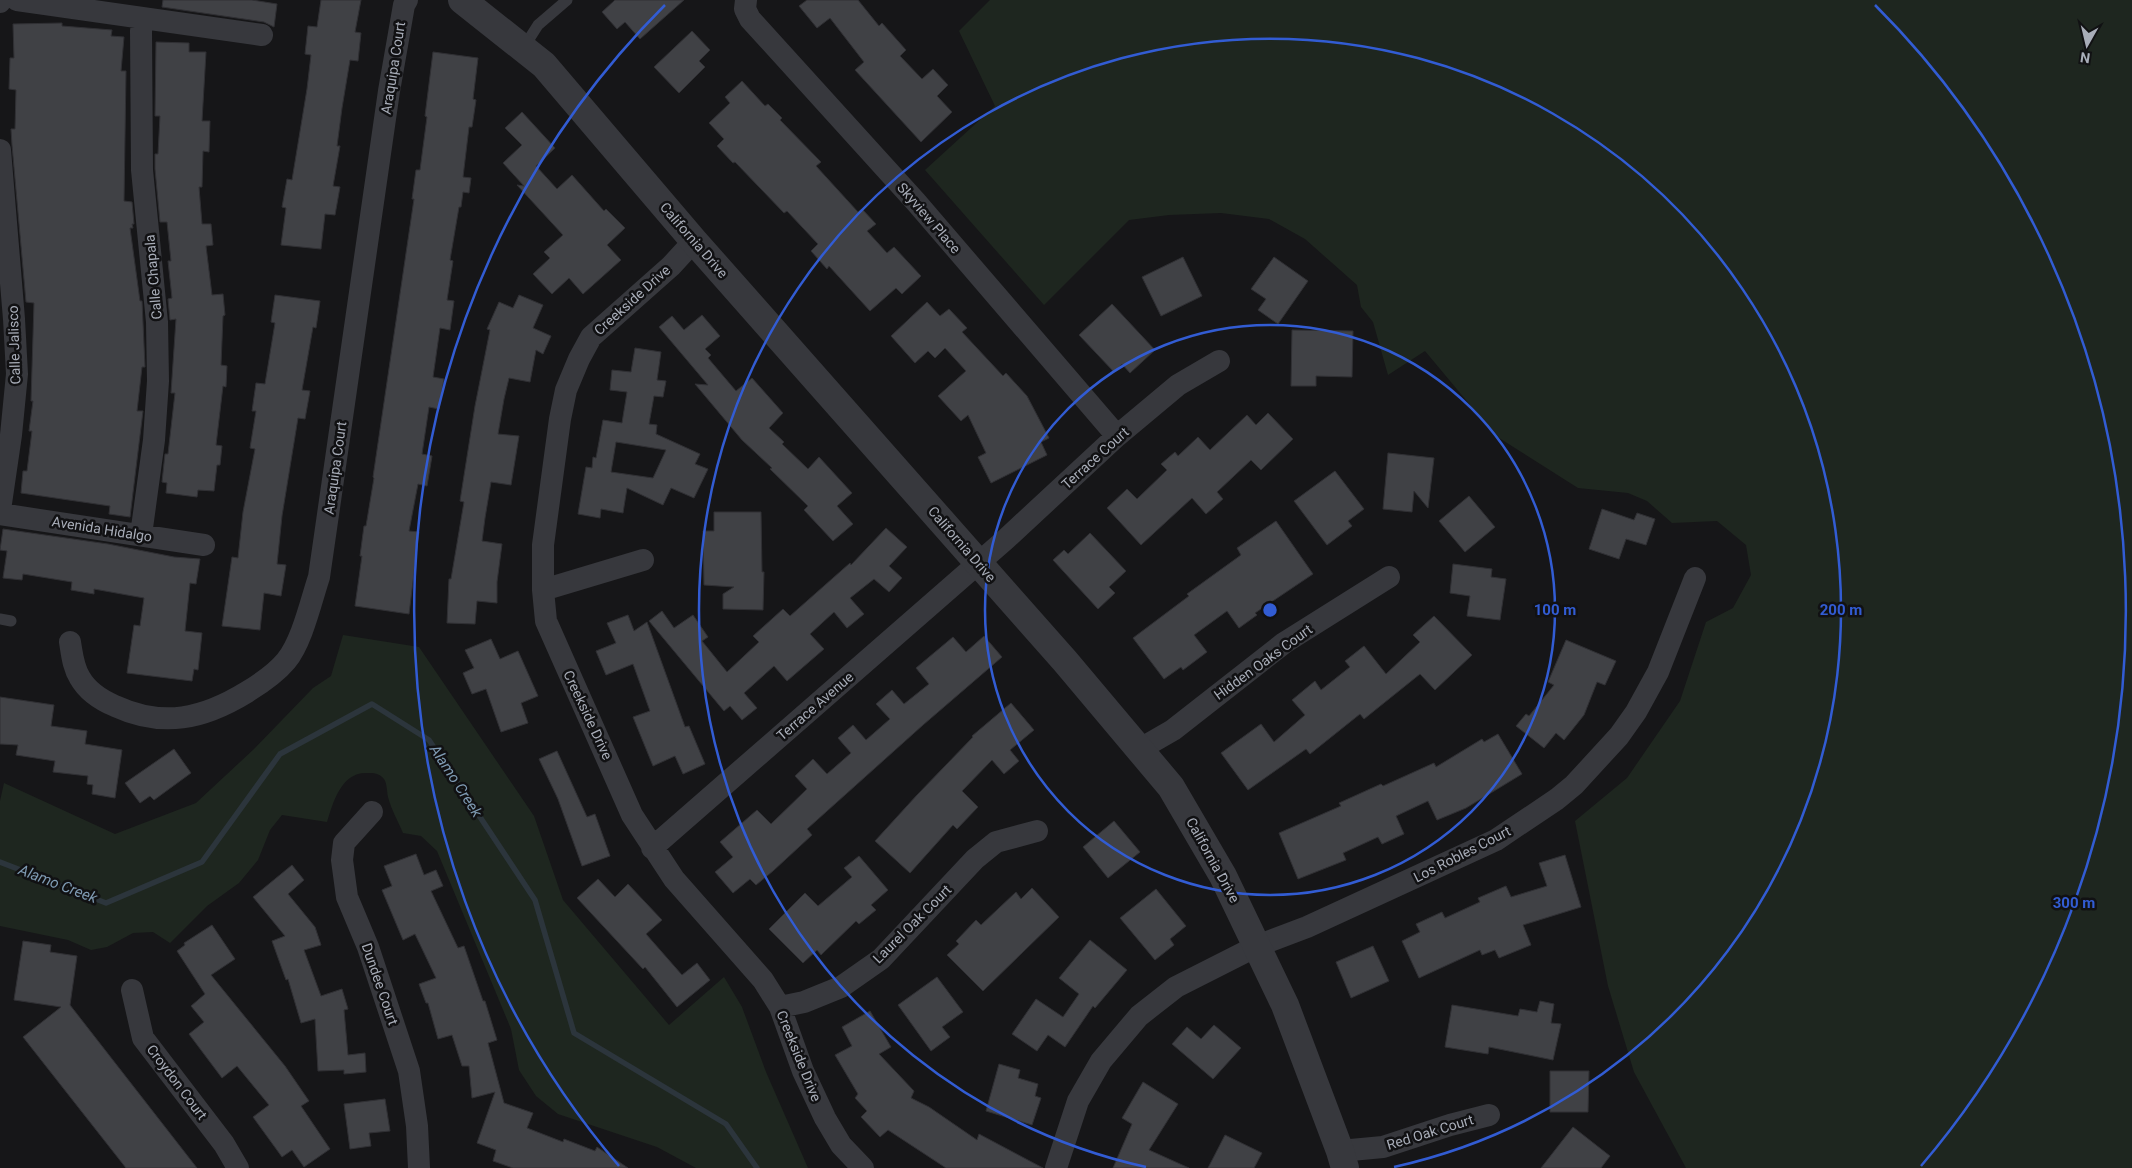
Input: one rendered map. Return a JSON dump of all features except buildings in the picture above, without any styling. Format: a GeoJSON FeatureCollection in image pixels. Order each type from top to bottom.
{"type":"FeatureCollection","features":[{"type":"Feature","properties":{"kind":"street"},"geometry":{"type":"LineString","coordinates":[[17,0],[262,35]]}},
{"type":"Feature","properties":{"kind":"street","name":"Araquipa Court"},"geometry":{"type":"LineString","coordinates":[[70,642],[75,667],[81,680],[98,698],[127,712],[155,718],[190,718],[223,707],[258,685],[286,661],[302,632],[319,577],[389,91],[404,5],[407,0]]}},
{"type":"Feature","properties":{"kind":"street","name":"California Drive"},"geometry":{"type":"LineString","coordinates":[[462,0],[524,47],[544,65],[694,241],[977,562],[1171,787],[1224,876],[1285,1005],[1342,1159]]}},
{"type":"Feature","properties":{"kind":"street","name":"Skyview Place"},"geometry":{"type":"LineString","coordinates":[[746,0],[745,9],[750,19],[916,202],[1117,436]]}},
{"type":"Feature","properties":{"kind":"street","name":"Calle Chapala"},"geometry":{"type":"LineString","coordinates":[[141,535],[154,440],[158,382],[157,322],[142,170],[141,31],[143,19]]}},
{"type":"Feature","properties":{"kind":"street","name":"Calle Jalisco"},"geometry":{"type":"LineString","coordinates":[[0,150],[17,374],[12,435],[0,512]]}},
{"type":"Feature","properties":{"kind":"street","name":"Creekside Drive"},"geometry":{"type":"LineString","coordinates":[[694,241],[671,266],[591,337],[566,390],[560,420],[543,545],[543,590],[546,621],[632,815],[674,879],[763,980],[780,1007],[803,1071],[825,1118],[841,1144],[863,1168]]}},
{"type":"Feature","properties":{"kind":"street","name":"Terrace Court"},"geometry":{"type":"LineString","coordinates":[[977,562],[1006,539],[1117,436],[1178,385],[1219,361]]}},
{"type":"Feature","properties":{"kind":"street","name":"Avenida Hidalgo"},"geometry":{"type":"LineString","coordinates":[[0,512],[204,545]]}},
{"type":"Feature","properties":{"kind":"street"},"geometry":{"type":"LineString","coordinates":[[543,590],[643,560]]}},
{"type":"Feature","properties":{"kind":"street","name":"Terrace Avenue"},"geometry":{"type":"LineString","coordinates":[[652,848],[977,562]]}},
{"type":"Feature","properties":{"kind":"street","name":"Hidden Oaks Court"},"geometry":{"type":"LineString","coordinates":[[1140,749],[1173,730],[1284,644],[1389,577]]}},
{"type":"Feature","properties":{"kind":"street","name":"Los Robles Court"},"geometry":{"type":"LineString","coordinates":[[1056,1168],[1078,1101],[1101,1060],[1139,1016],[1176,987],[1257,946],[1308,927],[1496,840],[1574,785],[1619,736],[1636,712],[1658,672],[1695,578]]}},
{"type":"Feature","properties":{"kind":"street","name":"Dundee Court"},"geometry":{"type":"LineString","coordinates":[[372,812],[344,843],[342,860],[347,897],[368,947],[409,1072],[418,1126],[419,1168]]}},
{"type":"Feature","properties":{"kind":"street","name":"Laurel Oak Court"},"geometry":{"type":"LineString","coordinates":[[780,1007],[804,1002],[841,987],[881,959],[975,860],[996,842],[1037,831]]}},
{"type":"Feature","properties":{"kind":"street","name":"Croydon Court"},"geometry":{"type":"LineString","coordinates":[[132,990],[143,1038],[224,1144],[238,1168]]}},
{"type":"Feature","properties":{"kind":"street","name":"Red Oak Court"},"geometry":{"type":"LineString","coordinates":[[1342,1159],[1450,1125],[1490,1115]]}},
{"type":"Feature","properties":{"kind":"lane"},"geometry":{"type":"LineString","coordinates":[[524,47],[538,25],[567,0]]}},
{"type":"Feature","properties":{"kind":"shaded area"},"geometry":{"type":"Polygon","coordinates":[[[990,0],[2132,0],[2132,1168],[1686,1168],[1634,1072],[1608,986],[1575,821],[1627,778],[1680,701],[1706,622],[1733,608],[1751,575],[1746,545],[1717,521],[1672,523],[1647,501],[1628,493],[1578,488],[1496,436],[1425,351],[1388,375],[1373,322],[1361,307],[1357,285],[1305,239],[1269,219],[1221,213],[1169,215],[1129,220],[1044,305],[925,170],[995,106],[959,31],[990,0]]]}},
{"type":"Feature","properties":{"kind":"shaded area"},"geometry":{"type":"Polygon","coordinates":[[[343,635],[419,647],[534,816],[563,900],[669,1025],[724,977],[742,1007],[766,1072],[808,1168],[696,1168],[657,1147],[558,1114],[536,1096],[519,1070],[511,1029],[437,851],[421,836],[403,833],[389,802],[385,781],[376,774],[358,774],[344,783],[335,798],[327,822],[282,815],[270,830],[258,860],[239,883],[207,906],[170,943],[153,932],[133,933],[107,947],[91,950],[68,940],[0,926],[0,801],[4,783],[115,834],[196,803],[254,749],[313,688],[331,676],[343,635]]]}},
{"type":"Feature","properties":{"kind":"waterway","name":"Alamo Creek"},"geometry":{"type":"LineString","coordinates":[[0,862],[106,903],[202,862],[280,754],[372,704],[429,740],[535,900],[574,1033],[726,1124],[757,1168]]}}]}
